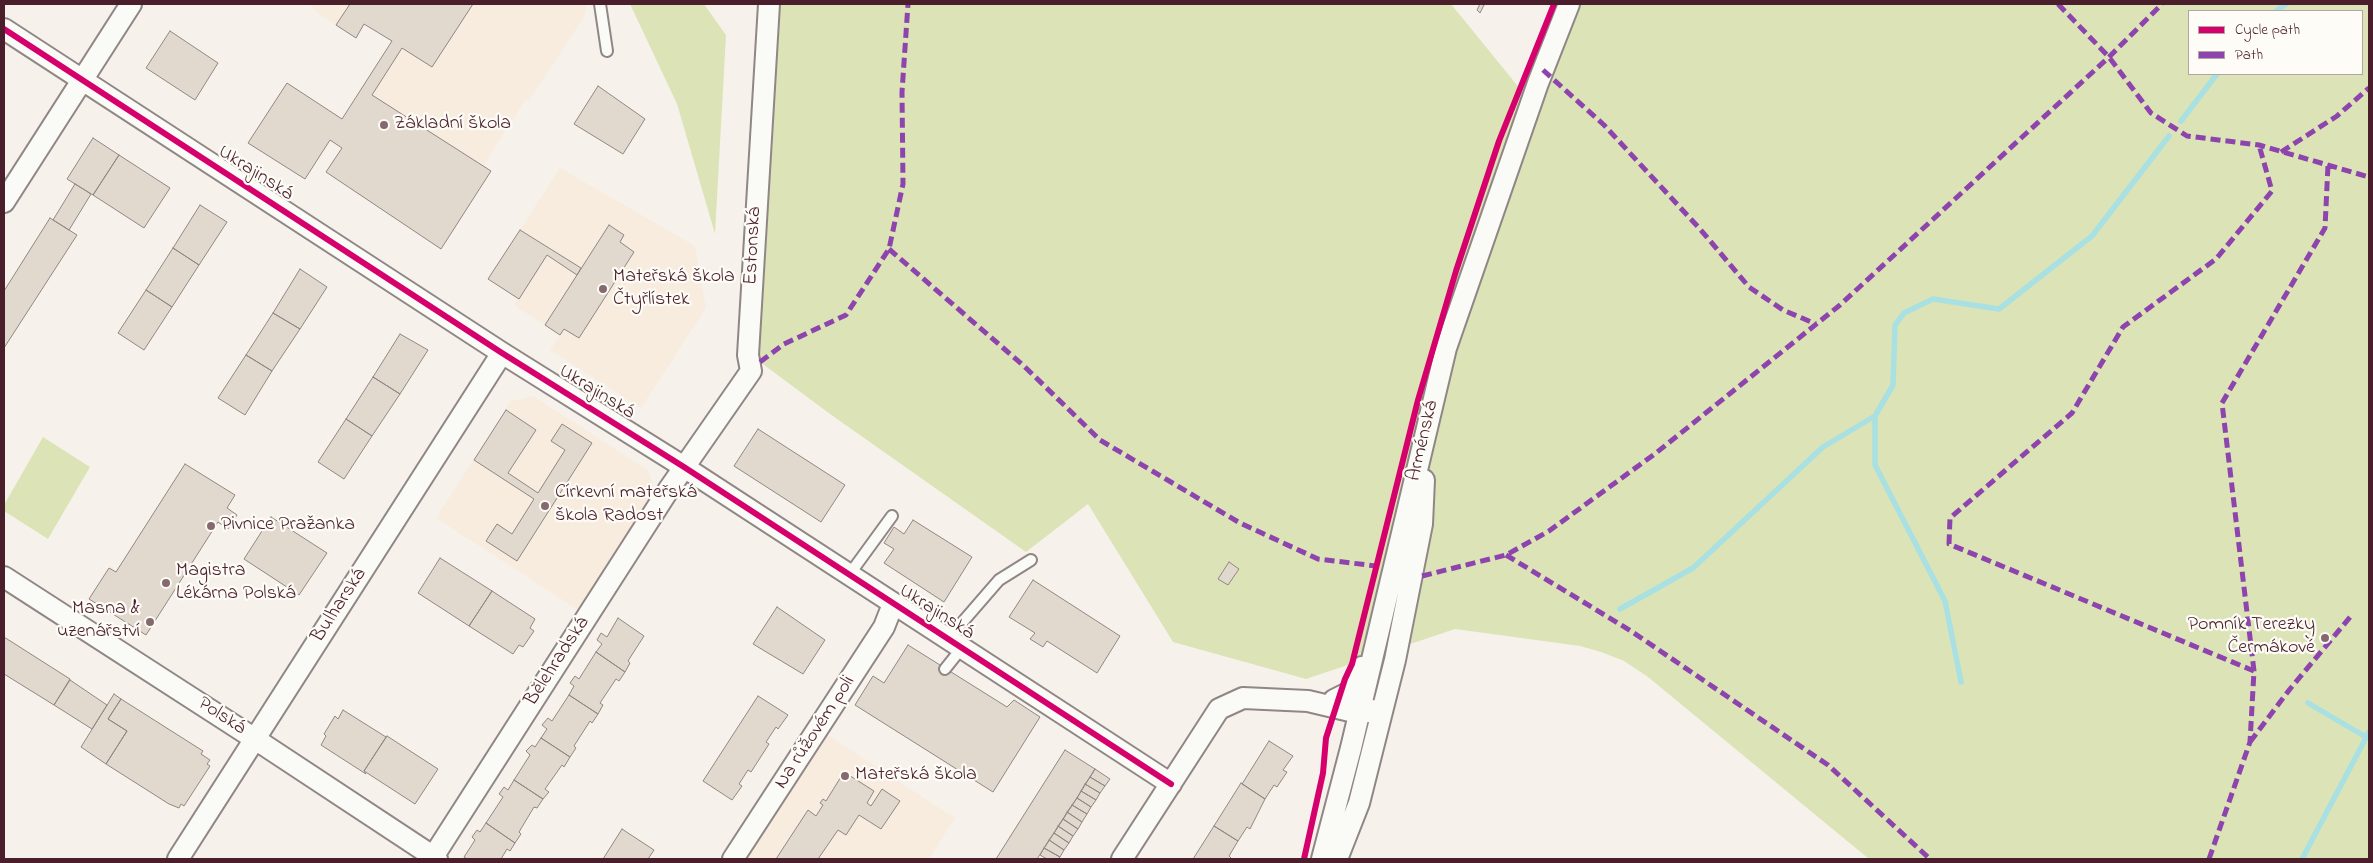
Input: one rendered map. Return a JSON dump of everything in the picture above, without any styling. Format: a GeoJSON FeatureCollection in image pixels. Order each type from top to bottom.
{"type":"FeatureCollection","features":[{"type":"Feature","properties":{"kind":"street"},"geometry":{"type":"LineString","coordinates":[[4,202],[131,4]]}},
{"type":"Feature","properties":{"kind":"street","name":"Estonská"},"geometry":{"type":"LineString","coordinates":[[684,467],[751,371],[748,355],[769,4]]}},
{"type":"Feature","properties":{"kind":"street","name":"Arménská"},"geometry":{"type":"LineString","coordinates":[[1322,859],[1360,712],[1446,348],[1538,83],[1569,4]]}},
{"type":"Feature","properties":{"kind":"street","name":"Ukrajinská"},"geometry":{"type":"LineString","coordinates":[[4,29],[502,353],[684,467],[1171,784]]}},
{"type":"Feature","properties":{"kind":"street","name":"Bulharská"},"geometry":{"type":"LineString","coordinates":[[178,859],[502,353]]}},
{"type":"Feature","properties":{"kind":"street"},"geometry":{"type":"LineString","coordinates":[[1337,859],[1359,803],[1386,696],[1422,524],[1426,429]]}},
{"type":"Feature","properties":{"kind":"street","name":"Bělehradská"},"geometry":{"type":"LineString","coordinates":[[435,858],[684,467]]}},
{"type":"Feature","properties":{"kind":"street"},"geometry":{"type":"LineString","coordinates":[[1331,703],[1348,693],[1358,682],[1399,524],[1416,475]]}},
{"type":"Feature","properties":{"kind":"street","name":"Polská"},"geometry":{"type":"LineString","coordinates":[[4,577],[255,738],[435,858]]}},
{"type":"Feature","properties":{"kind":"street","name":"Na růžovém poli"},"geometry":{"type":"LineString","coordinates":[[734,859],[884,627],[893,604]]}},
{"type":"Feature","properties":{"kind":"street"},"geometry":{"type":"LineString","coordinates":[[1360,712],[1368,712],[1386,696]]}},
{"type":"Feature","properties":{"kind":"street"},"geometry":{"type":"LineString","coordinates":[[1122,859],[1219,709],[1243,698],[1351,703],[1364,718],[1368,732],[1332,859]]}},
{"type":"Feature","properties":{"kind":"street"},"geometry":{"type":"LineString","coordinates":[[1331,703],[1346,723],[1351,748]]}},
{"type":"Feature","properties":{"kind":"lane"},"geometry":{"type":"LineString","coordinates":[[600,4],[607,51]]}},
{"type":"Feature","properties":{"kind":"lane"},"geometry":{"type":"LineString","coordinates":[[849,575],[892,516]]}},
{"type":"Feature","properties":{"kind":"lane"},"geometry":{"type":"LineString","coordinates":[[944,669],[954,644],[999,580],[1031,560]]}},
{"type":"Feature","properties":{"kind":"shaded area","name":"Základní škola"},"geometry":{"type":"Polygon","coordinates":[[[310,4],[587,4],[584,17],[529,101],[526,99],[483,166],[491,171],[441,249],[326,172],[342,148],[330,140],[305,179],[248,143],[287,83],[342,119],[392,42],[365,24],[356,38],[317,13],[310,4]]]}},
{"type":"Feature","properties":{"kind":"shaded area","name":"Mateřská škola Čtyřlístek"},"geometry":{"type":"Polygon","coordinates":[[[560,168],[695,246],[706,308],[641,408],[550,350],[560,335],[514,305],[518,299],[488,279],[560,168]]]}},
{"type":"Feature","properties":{"kind":"shaded area","name":"Církevní mateřská škola Radost"},"geometry":{"type":"Polygon","coordinates":[[[533,396],[649,471],[655,494],[580,611],[436,518],[511,401],[533,396]]]}},
{"type":"Feature","properties":{"kind":"shaded area","name":"Mateřská škola"},"geometry":{"type":"Polygon","coordinates":[[[826,734],[955,818],[929,859],[744,859],[826,734]]]}},
{"type":"Feature","properties":{"kind":"green space"},"geometry":{"type":"Polygon","coordinates":[[[630,4],[704,4],[726,35],[715,234],[677,104],[630,4]]]}},
{"type":"Feature","properties":{"kind":"green space"},"geometry":{"type":"Polygon","coordinates":[[[775,4],[1451,4],[1530,101],[1580,4],[2369,4],[2369,859],[1869,859],[1648,677],[1624,661],[1580,646],[1455,629],[1306,679],[1173,642],[1088,504],[1026,552],[830,414],[752,356],[775,4]]]}},
{"type":"Feature","properties":{"kind":"green space"},"geometry":{"type":"Polygon","coordinates":[[[43,437],[90,467],[48,539],[4,511],[4,505],[43,437]]]}},
{"type":"Feature","properties":{"kind":"building"},"geometry":{"type":"Polygon","coordinates":[[[350,4],[473,4],[432,67],[402,48],[372,95],[491,171],[441,249],[326,172],[342,148],[330,140],[305,179],[248,143],[287,83],[342,119],[392,41],[364,24],[356,38],[336,25],[350,4]]]}},
{"type":"Feature","properties":{"kind":"building"},"geometry":{"type":"Polygon","coordinates":[[[1480,4],[1484,5],[1480,13],[1477,10],[1480,4]]]}},
{"type":"Feature","properties":{"kind":"building"},"geometry":{"type":"Polygon","coordinates":[[[170,31],[218,63],[195,100],[146,68],[170,31]]]}},
{"type":"Feature","properties":{"kind":"building"},"geometry":{"type":"Polygon","coordinates":[[[598,86],[645,119],[623,154],[574,124],[598,86]]]}},
{"type":"Feature","properties":{"kind":"building"},"geometry":{"type":"Polygon","coordinates":[[[93,138],[119,155],[93,195],[67,179],[93,138]]]}},
{"type":"Feature","properties":{"kind":"building"},"geometry":{"type":"Polygon","coordinates":[[[119,155],[170,188],[144,228],[93,195],[119,155]]]}},
{"type":"Feature","properties":{"kind":"building"},"geometry":{"type":"Polygon","coordinates":[[[75,184],[91,194],[69,230],[53,220],[75,184]]]}},
{"type":"Feature","properties":{"kind":"building"},"geometry":{"type":"Polygon","coordinates":[[[200,205],[227,222],[199,265],[173,248],[200,205]]]}},
{"type":"Feature","properties":{"kind":"building"},"geometry":{"type":"Polygon","coordinates":[[[50,218],[77,235],[4,348],[4,291],[50,218]]]}},
{"type":"Feature","properties":{"kind":"building"},"geometry":{"type":"Polygon","coordinates":[[[609,225],[624,235],[620,242],[634,252],[579,338],[564,329],[560,335],[545,325],[609,225]]]}},
{"type":"Feature","properties":{"kind":"building"},"geometry":{"type":"Polygon","coordinates":[[[520,230],[581,268],[577,275],[547,255],[519,299],[488,279],[520,230]]]}},
{"type":"Feature","properties":{"kind":"building"},"geometry":{"type":"Polygon","coordinates":[[[173,248],[199,265],[172,307],[146,290],[173,248]]]}},
{"type":"Feature","properties":{"kind":"building"},"geometry":{"type":"Polygon","coordinates":[[[300,269],[327,287],[300,329],[273,313],[300,269]]]}},
{"type":"Feature","properties":{"kind":"building"},"geometry":{"type":"Polygon","coordinates":[[[146,290],[172,307],[144,350],[118,333],[146,290]]]}},
{"type":"Feature","properties":{"kind":"building"},"geometry":{"type":"Polygon","coordinates":[[[273,313],[300,329],[272,371],[246,355],[273,313]]]}},
{"type":"Feature","properties":{"kind":"building"},"geometry":{"type":"Polygon","coordinates":[[[400,334],[428,350],[400,394],[373,377],[400,334]]]}},
{"type":"Feature","properties":{"kind":"building"},"geometry":{"type":"Polygon","coordinates":[[[246,355],[272,371],[245,415],[218,398],[246,355]]]}},
{"type":"Feature","properties":{"kind":"building"},"geometry":{"type":"Polygon","coordinates":[[[373,377],[400,394],[372,436],[346,419],[373,377]]]}},
{"type":"Feature","properties":{"kind":"building"},"geometry":{"type":"Polygon","coordinates":[[[506,410],[536,430],[508,473],[538,493],[565,450],[551,441],[562,424],[592,443],[517,561],[486,541],[497,524],[512,534],[534,499],[474,460],[506,410]]]}},
{"type":"Feature","properties":{"kind":"building"},"geometry":{"type":"Polygon","coordinates":[[[346,419],[372,436],[344,479],[318,462],[346,419]]]}},
{"type":"Feature","properties":{"kind":"building"},"geometry":{"type":"Polygon","coordinates":[[[758,429],[845,485],[821,522],[734,466],[758,429]]]}},
{"type":"Feature","properties":{"kind":"building"},"geometry":{"type":"Polygon","coordinates":[[[185,464],[235,495],[227,508],[237,515],[228,529],[218,522],[146,635],[89,599],[109,568],[116,572],[185,464]]]}},
{"type":"Feature","properties":{"kind":"building"},"geometry":{"type":"Polygon","coordinates":[[[271,517],[327,553],[299,595],[244,559],[271,517]]]}},
{"type":"Feature","properties":{"kind":"building"},"geometry":{"type":"Polygon","coordinates":[[[913,520],[972,557],[944,602],[884,563],[894,549],[884,543],[894,527],[904,534],[913,520]]]}},
{"type":"Feature","properties":{"kind":"building"},"geometry":{"type":"Polygon","coordinates":[[[440,558],[492,591],[469,626],[418,593],[440,558]]]}},
{"type":"Feature","properties":{"kind":"building"},"geometry":{"type":"Polygon","coordinates":[[[1229,562],[1239,569],[1228,585],[1218,579],[1229,562]]]}},
{"type":"Feature","properties":{"kind":"building"},"geometry":{"type":"Polygon","coordinates":[[[1033,580],[1120,636],[1097,673],[1047,641],[1043,647],[1030,639],[1035,633],[1009,617],[1033,580]]]}},
{"type":"Feature","properties":{"kind":"building"},"geometry":{"type":"Polygon","coordinates":[[[492,591],[535,619],[530,628],[534,631],[523,647],[519,645],[513,654],[469,626],[492,591]]]}},
{"type":"Feature","properties":{"kind":"building"},"geometry":{"type":"Polygon","coordinates":[[[777,607],[825,640],[803,674],[753,644],[777,607]]]}},
{"type":"Feature","properties":{"kind":"building"},"geometry":{"type":"Polygon","coordinates":[[[618,618],[644,636],[628,661],[630,663],[625,672],[596,652],[602,644],[597,640],[601,633],[607,637],[618,618]]]}},
{"type":"Feature","properties":{"kind":"building"},"geometry":{"type":"Polygon","coordinates":[[[4,637],[70,679],[54,705],[4,674],[4,637]]]}},
{"type":"Feature","properties":{"kind":"building"},"geometry":{"type":"Polygon","coordinates":[[[908,645],[1007,707],[1014,700],[1040,717],[993,792],[855,705],[873,676],[884,683],[908,645]]]}},
{"type":"Feature","properties":{"kind":"building"},"geometry":{"type":"Polygon","coordinates":[[[596,652],[625,672],[619,681],[616,679],[600,703],[603,705],[598,714],[569,695],[574,686],[570,683],[575,676],[579,679],[596,652]]]}},
{"type":"Feature","properties":{"kind":"building"},"geometry":{"type":"Polygon","coordinates":[[[70,680],[107,705],[92,729],[54,705],[70,680]]]}},
{"type":"Feature","properties":{"kind":"building"},"geometry":{"type":"Polygon","coordinates":[[[114,694],[121,699],[108,719],[127,731],[106,764],[81,747],[114,694]]]}},
{"type":"Feature","properties":{"kind":"building"},"geometry":{"type":"Polygon","coordinates":[[[569,695],[598,714],[592,723],[590,721],[574,746],[576,748],[570,757],[541,738],[547,729],[542,725],[548,718],[552,721],[569,695]]]}},
{"type":"Feature","properties":{"kind":"building"},"geometry":{"type":"Polygon","coordinates":[[[758,696],[788,715],[778,729],[776,727],[766,742],[769,744],[751,772],[748,770],[739,784],[742,786],[732,800],[703,781],[758,696]]]}},
{"type":"Feature","properties":{"kind":"building"},"geometry":{"type":"Polygon","coordinates":[[[121,699],[203,751],[201,754],[210,760],[207,764],[210,766],[184,806],[181,804],[179,808],[169,804],[106,764],[127,731],[108,719],[121,699]]]}},
{"type":"Feature","properties":{"kind":"building"},"geometry":{"type":"Polygon","coordinates":[[[343,710],[386,737],[364,771],[366,774],[321,745],[326,736],[324,734],[335,716],[338,719],[343,710]]]}},
{"type":"Feature","properties":{"kind":"building"},"geometry":{"type":"Polygon","coordinates":[[[387,736],[438,769],[415,804],[364,771],[387,736]]]}},
{"type":"Feature","properties":{"kind":"building"},"geometry":{"type":"Polygon","coordinates":[[[541,738],[570,757],[545,789],[549,792],[543,799],[514,780],[530,755],[526,751],[532,745],[535,747],[541,738]]]}},
{"type":"Feature","properties":{"kind":"building"},"geometry":{"type":"Polygon","coordinates":[[[1269,741],[1293,756],[1283,770],[1287,772],[1277,787],[1274,785],[1265,799],[1242,784],[1269,741]]]}},
{"type":"Feature","properties":{"kind":"building"},"geometry":{"type":"Polygon","coordinates":[[[1065,750],[1095,769],[1077,798],[1037,859],[996,859],[1065,750]]]}},
{"type":"Feature","properties":{"kind":"building"},"geometry":{"type":"Polygon","coordinates":[[[1095,769],[1110,779],[1105,786],[1090,777],[1095,769]]]}},
{"type":"Feature","properties":{"kind":"building"},"geometry":{"type":"Polygon","coordinates":[[[844,772],[874,791],[867,803],[871,806],[882,789],[900,801],[881,829],[859,815],[846,835],[838,830],[818,859],[776,859],[808,810],[816,816],[823,805],[820,803],[823,799],[826,801],[844,772]]]}},
{"type":"Feature","properties":{"kind":"building"},"geometry":{"type":"Polygon","coordinates":[[[1090,777],[1105,786],[1100,793],[1085,784],[1090,777]]]}},
{"type":"Feature","properties":{"kind":"building"},"geometry":{"type":"Polygon","coordinates":[[[514,780],[543,799],[537,808],[534,807],[519,832],[521,834],[515,843],[486,823],[503,797],[499,794],[504,787],[508,790],[514,780]]]}},
{"type":"Feature","properties":{"kind":"building"},"geometry":{"type":"Polygon","coordinates":[[[1241,783],[1265,799],[1250,829],[1247,827],[1238,841],[1214,826],[1241,783]]]}},
{"type":"Feature","properties":{"kind":"building"},"geometry":{"type":"Polygon","coordinates":[[[1085,784],[1100,793],[1096,800],[1081,791],[1085,784]]]}},
{"type":"Feature","properties":{"kind":"building"},"geometry":{"type":"Polygon","coordinates":[[[1081,791],[1096,800],[1091,807],[1077,798],[1081,791]]]}},
{"type":"Feature","properties":{"kind":"building"},"geometry":{"type":"Polygon","coordinates":[[[1077,798],[1091,807],[1087,814],[1072,805],[1077,798]]]}},
{"type":"Feature","properties":{"kind":"building"},"geometry":{"type":"Polygon","coordinates":[[[1072,805],[1087,814],[1082,822],[1067,812],[1072,805]]]}},
{"type":"Feature","properties":{"kind":"building"},"geometry":{"type":"Polygon","coordinates":[[[1067,812],[1082,822],[1078,829],[1063,819],[1067,812]]]}},
{"type":"Feature","properties":{"kind":"building"},"geometry":{"type":"Polygon","coordinates":[[[1063,819],[1078,829],[1073,836],[1058,826],[1063,819]]]}},
{"type":"Feature","properties":{"kind":"building"},"geometry":{"type":"Polygon","coordinates":[[[486,823],[515,843],[510,851],[507,849],[501,859],[467,859],[464,857],[475,840],[472,837],[477,830],[480,832],[486,823]]]}},
{"type":"Feature","properties":{"kind":"building"},"geometry":{"type":"Polygon","coordinates":[[[1058,826],[1073,836],[1069,843],[1054,833],[1058,826]]]}},
{"type":"Feature","properties":{"kind":"building"},"geometry":{"type":"Polygon","coordinates":[[[1214,826],[1238,841],[1229,856],[1232,859],[1193,859],[1214,826]]]}},
{"type":"Feature","properties":{"kind":"building"},"geometry":{"type":"Polygon","coordinates":[[[622,829],[654,850],[648,859],[603,859],[622,829]]]}},
{"type":"Feature","properties":{"kind":"building"},"geometry":{"type":"Polygon","coordinates":[[[1054,833],[1069,843],[1064,850],[1049,840],[1054,833]]]}},
{"type":"Feature","properties":{"kind":"building"},"geometry":{"type":"Polygon","coordinates":[[[1049,840],[1064,850],[1060,857],[1044,848],[1049,840]]]}},
{"type":"Feature","properties":{"kind":"building"},"geometry":{"type":"Polygon","coordinates":[[[1044,848],[1060,857],[1058,859],[1047,859],[1040,855],[1044,848]]]}},
{"type":"Feature","properties":{"kind":"waterway"},"geometry":{"type":"LineString","coordinates":[[2277,10],[2286,4]]}},
{"type":"Feature","properties":{"kind":"waterway"},"geometry":{"type":"LineString","coordinates":[[2181,121],[2216,75]]}},
{"type":"Feature","properties":{"kind":"waterway"},"geometry":{"type":"LineString","coordinates":[[1620,609],[1693,568],[1823,447],[1875,416],[1893,385],[1895,325],[1904,313],[1933,299],[1999,309],[2092,236],[2169,136]]}},
{"type":"Feature","properties":{"kind":"waterway"},"geometry":{"type":"LineString","coordinates":[[1875,416],[1875,465],[1945,601],[1961,682]]}},
{"type":"Feature","properties":{"kind":"waterway"},"geometry":{"type":"LineString","coordinates":[[2308,703],[2366,737]]}},
{"type":"Feature","properties":{"kind":"waterway"},"geometry":{"type":"LineString","coordinates":[[2302,859],[2369,732]]}},
{"type":"Feature","properties":{"kind":"marked path"},"geometry":{"type":"LineString","coordinates":[[760,362],[784,344],[846,315],[889,249],[903,184],[902,92],[908,4]]}},
{"type":"Feature","properties":{"kind":"marked path"},"geometry":{"type":"LineString","coordinates":[[2058,4],[2109,57],[2151,113],[2187,136],[2259,145],[2369,177]]}},
{"type":"Feature","properties":{"kind":"marked path"},"geometry":{"type":"LineString","coordinates":[[1422,576],[1506,555],[1549,531],[1656,453],[1840,305],[2109,57],[2162,4]]}},
{"type":"Feature","properties":{"kind":"marked path"},"geometry":{"type":"LineString","coordinates":[[1543,70],[1604,125],[1700,229],[1749,287],[1783,310],[1816,324]]}},
{"type":"Feature","properties":{"kind":"marked path"},"geometry":{"type":"LineString","coordinates":[[2281,152],[2337,116],[2369,88]]}},
{"type":"Feature","properties":{"kind":"marked path"},"geometry":{"type":"LineString","coordinates":[[2254,671],[1949,544],[1950,518],[2072,413],[2123,327],[2216,259],[2272,191],[2259,145]]}},
{"type":"Feature","properties":{"kind":"marked path"},"geometry":{"type":"LineString","coordinates":[[2209,859],[2250,742],[2254,671],[2222,403],[2325,228],[2328,165]]}},
{"type":"Feature","properties":{"kind":"marked path"},"geometry":{"type":"LineString","coordinates":[[889,249],[1024,366],[1100,440],[1240,523],[1318,559],[1376,566]]}},
{"type":"Feature","properties":{"kind":"marked path"},"geometry":{"type":"LineString","coordinates":[[1506,555],[1631,631],[1828,765],[1930,859]]}},
{"type":"Feature","properties":{"kind":"marked path"},"geometry":{"type":"LineString","coordinates":[[2250,742],[2290,689],[2351,616]]}},
{"type":"Feature","properties":{"kind":"cycle path"},"geometry":{"type":"LineString","coordinates":[[1304,859],[1323,773],[1326,738],[1345,679],[1352,664],[1418,400],[1456,271],[1499,141],[1554,4]]}},
{"type":"Feature","properties":{"kind":"cycle path"},"geometry":{"type":"LineString","coordinates":[[4,29],[502,353],[684,467],[1171,784]]}},
{"type":"Feature","properties":{"kind":"place","name":"Základní škola"},"geometry":{"type":"Point","coordinates":[384,125]}},
{"type":"Feature","properties":{"kind":"place","name":"Mateřská škola Čtyřlístek"},"geometry":{"type":"Point","coordinates":[603,289]}},
{"type":"Feature","properties":{"kind":"place","name":"Církevní mateřská škola Radost"},"geometry":{"type":"Point","coordinates":[545,506]}},
{"type":"Feature","properties":{"kind":"place","name":"Pivnice Pražanka"},"geometry":{"type":"Point","coordinates":[211,526]}},
{"type":"Feature","properties":{"kind":"place","name":"Magistra Lékárna Polská"},"geometry":{"type":"Point","coordinates":[166,583]}},
{"type":"Feature","properties":{"kind":"place","name":"Masna & uzenářství"},"geometry":{"type":"Point","coordinates":[150,622]}},
{"type":"Feature","properties":{"kind":"place","name":"Pomník Terezky Čermákové"},"geometry":{"type":"Point","coordinates":[2325,638]}},
{"type":"Feature","properties":{"kind":"place","name":"Mateřská škola"},"geometry":{"type":"Point","coordinates":[845,776]}}]}
